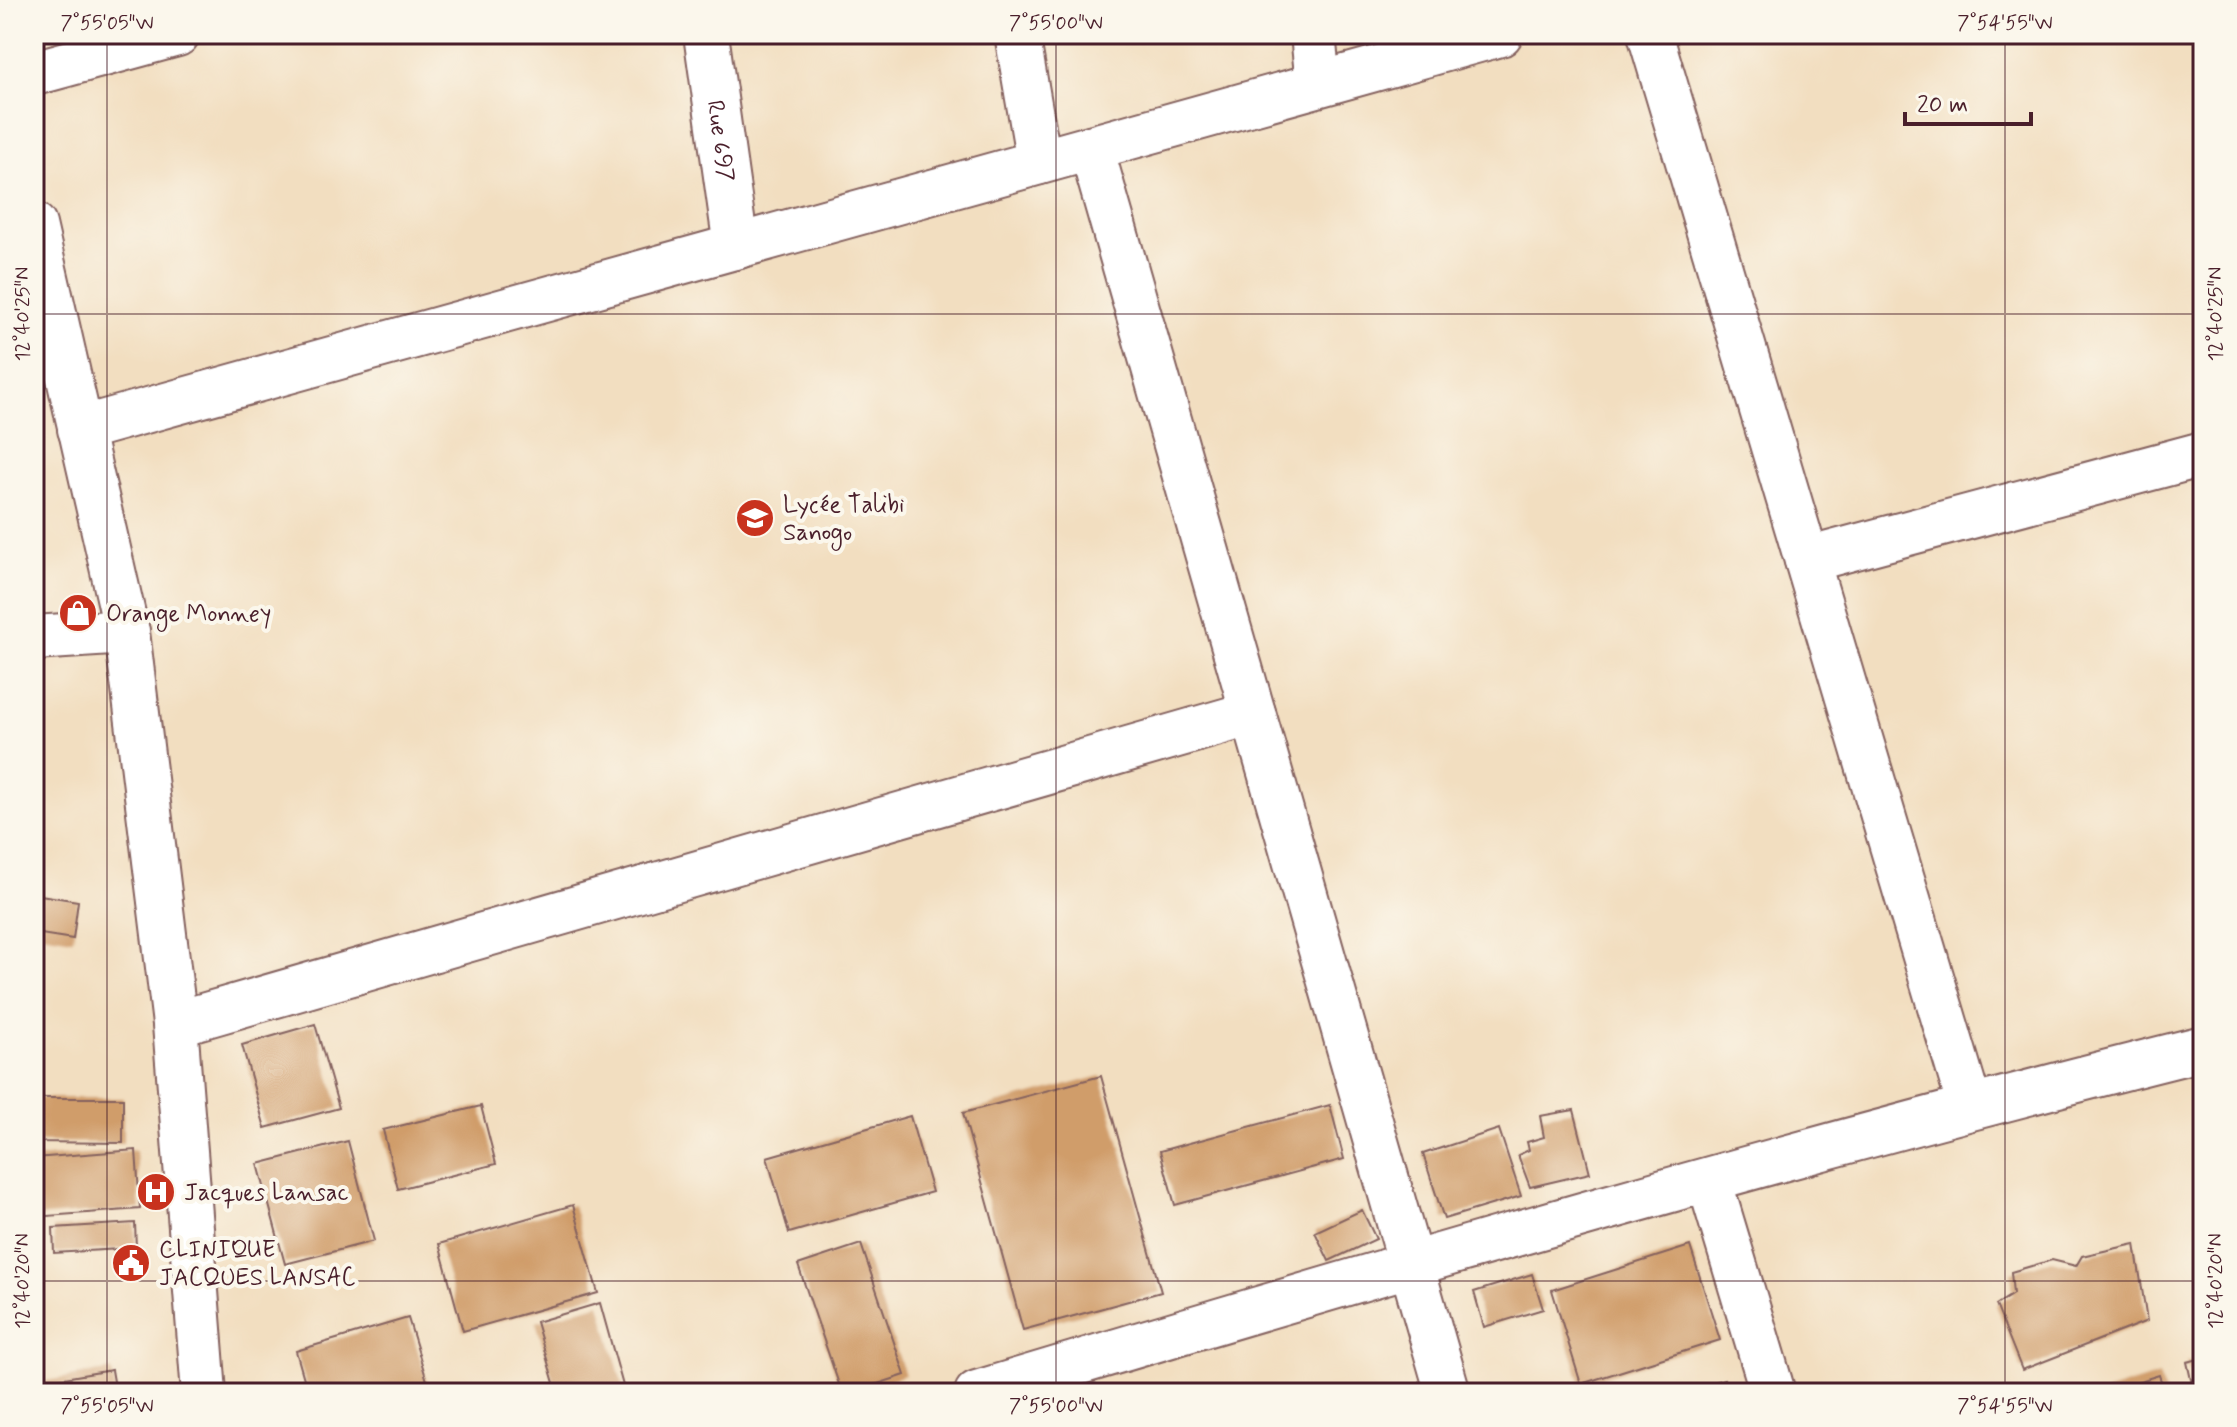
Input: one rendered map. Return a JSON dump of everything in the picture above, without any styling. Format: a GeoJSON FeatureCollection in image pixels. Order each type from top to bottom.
{"type":"FeatureCollection","features":[{"type":"Feature","properties":{"kind":"street"},"geometry":{"type":"LineString","coordinates":[[34,73],[177,34]]}},
{"type":"Feature","properties":{"kind":"street","name":"Rue 697"},"geometry":{"type":"LineString","coordinates":[[706,34],[736,247]]}},
{"type":"Feature","properties":{"kind":"street"},"geometry":{"type":"LineString","coordinates":[[1017,34],[1039,162]]}},
{"type":"Feature","properties":{"kind":"street"},"geometry":{"type":"LineString","coordinates":[[1313,34],[1318,84]]}},
{"type":"Feature","properties":{"kind":"street"},"geometry":{"type":"LineString","coordinates":[[80,429],[1500,34]]}},
{"type":"Feature","properties":{"kind":"street"},"geometry":{"type":"LineString","coordinates":[[1650,34],[1970,1107]]}},
{"type":"Feature","properties":{"kind":"street"},"geometry":{"type":"LineString","coordinates":[[1091,148],[1448,1393]]}},
{"type":"Feature","properties":{"kind":"street"},"geometry":{"type":"LineString","coordinates":[[34,226],[127,632],[175,1024],[204,1393]]}},
{"type":"Feature","properties":{"kind":"street"},"geometry":{"type":"LineString","coordinates":[[1807,560],[2203,454]]}},
{"type":"Feature","properties":{"kind":"street"},"geometry":{"type":"LineString","coordinates":[[34,638],[127,632]]}},
{"type":"Feature","properties":{"kind":"street"},"geometry":{"type":"LineString","coordinates":[[175,1024],[1253,713]]}},
{"type":"Feature","properties":{"kind":"street"},"geometry":{"type":"LineString","coordinates":[[977,1393],[1411,1262],[1970,1107],[2203,1048]]}},
{"type":"Feature","properties":{"kind":"street"},"geometry":{"type":"LineString","coordinates":[[1709,1180],[1773,1393]]}},
{"type":"Feature","properties":{"kind":"building"},"geometry":{"type":"Polygon","coordinates":[[[34,894],[78,901],[73,939],[34,933],[34,894]]]}},
{"type":"Feature","properties":{"kind":"building"},"geometry":{"type":"Polygon","coordinates":[[[315,1024],[339,1108],[265,1128],[242,1045],[315,1024]]]}},
{"type":"Feature","properties":{"kind":"building"},"geometry":{"type":"Polygon","coordinates":[[[1101,1076],[1161,1292],[1023,1330],[963,1113],[1101,1076]]]}},
{"type":"Feature","properties":{"kind":"building"},"geometry":{"type":"Polygon","coordinates":[[[34,1098],[123,1098],[123,1143],[34,1142],[34,1098]]]}},
{"type":"Feature","properties":{"kind":"building"},"geometry":{"type":"Polygon","coordinates":[[[1330,1105],[1344,1159],[1175,1205],[1160,1151],[1330,1105]]]}},
{"type":"Feature","properties":{"kind":"building"},"geometry":{"type":"Polygon","coordinates":[[[481,1106],[496,1164],[398,1189],[383,1130],[481,1106]]]}},
{"type":"Feature","properties":{"kind":"building"},"geometry":{"type":"Polygon","coordinates":[[[1574,1110],[1590,1173],[1530,1187],[1518,1155],[1529,1150],[1527,1142],[1544,1137],[1540,1116],[1574,1110]]]}},
{"type":"Feature","properties":{"kind":"building"},"geometry":{"type":"Polygon","coordinates":[[[910,1116],[932,1192],[789,1233],[767,1157],[910,1116]]]}},
{"type":"Feature","properties":{"kind":"building"},"geometry":{"type":"Polygon","coordinates":[[[1499,1129],[1521,1196],[1444,1219],[1423,1154],[1499,1129]]]}},
{"type":"Feature","properties":{"kind":"building"},"geometry":{"type":"Polygon","coordinates":[[[348,1141],[374,1241],[285,1264],[258,1164],[348,1141]]]}},
{"type":"Feature","properties":{"kind":"building"},"geometry":{"type":"Polygon","coordinates":[[[136,1150],[140,1209],[34,1217],[34,1158],[136,1150]]]}},
{"type":"Feature","properties":{"kind":"building"},"geometry":{"type":"Polygon","coordinates":[[[573,1205],[598,1293],[463,1331],[439,1244],[573,1205]]]}},
{"type":"Feature","properties":{"kind":"building"},"geometry":{"type":"Polygon","coordinates":[[[1362,1210],[1376,1239],[1329,1261],[1315,1232],[1362,1210]]]}},
{"type":"Feature","properties":{"kind":"building"},"geometry":{"type":"Polygon","coordinates":[[[135,1223],[136,1248],[54,1253],[53,1228],[135,1223]]]}},
{"type":"Feature","properties":{"kind":"building"},"geometry":{"type":"Polygon","coordinates":[[[861,1244],[905,1375],[842,1393],[798,1265],[861,1244]]]}},
{"type":"Feature","properties":{"kind":"building"},"geometry":{"type":"Polygon","coordinates":[[[2135,1244],[2147,1321],[2022,1370],[1996,1305],[2013,1294],[2011,1272],[2052,1260],[2076,1266],[2082,1256],[2135,1244]]]}},
{"type":"Feature","properties":{"kind":"building"},"geometry":{"type":"Polygon","coordinates":[[[1690,1246],[1720,1340],[1581,1384],[1552,1290],[1690,1246]]]}},
{"type":"Feature","properties":{"kind":"building"},"geometry":{"type":"Polygon","coordinates":[[[1532,1274],[1543,1309],[1484,1327],[1474,1292],[1532,1274]]]}},
{"type":"Feature","properties":{"kind":"building"},"geometry":{"type":"Polygon","coordinates":[[[600,1303],[625,1393],[557,1393],[536,1322],[600,1303]]]}},
{"type":"Feature","properties":{"kind":"building"},"geometry":{"type":"Polygon","coordinates":[[[408,1318],[428,1384],[398,1393],[308,1393],[296,1351],[408,1318]]]}},
{"type":"Feature","properties":{"kind":"building"},"geometry":{"type":"Polygon","coordinates":[[[2203,1358],[2203,1393],[2194,1393],[2187,1362],[2203,1358]]]}},
{"type":"Feature","properties":{"kind":"building"},"geometry":{"type":"Polygon","coordinates":[[[112,1370],[116,1393],[34,1393],[34,1383],[112,1370]]]}},
{"type":"Feature","properties":{"kind":"building"},"geometry":{"type":"Polygon","coordinates":[[[2159,1375],[2165,1393],[2105,1393],[2105,1392],[2159,1375]]]}},
{"type":"Feature","properties":{"kind":"building"},"geometry":{"type":"Polygon","coordinates":[[[1724,1379],[1728,1393],[1682,1393],[1682,1392],[1724,1379]]]}},
{"type":"Feature","properties":{"kind":"place","name":"Lycée Talibi Sanogo"},"geometry":{"type":"Point","coordinates":[755,518]}},
{"type":"Feature","properties":{"kind":"place","name":"Orange Monney"},"geometry":{"type":"Point","coordinates":[78,613]}},
{"type":"Feature","properties":{"kind":"place","name":"Jacques Lansac"},"geometry":{"type":"Point","coordinates":[156,1192]}},
{"type":"Feature","properties":{"kind":"place","name":"CLINIQUE JACQUES LANSAC"},"geometry":{"type":"Point","coordinates":[131,1263]}}]}
